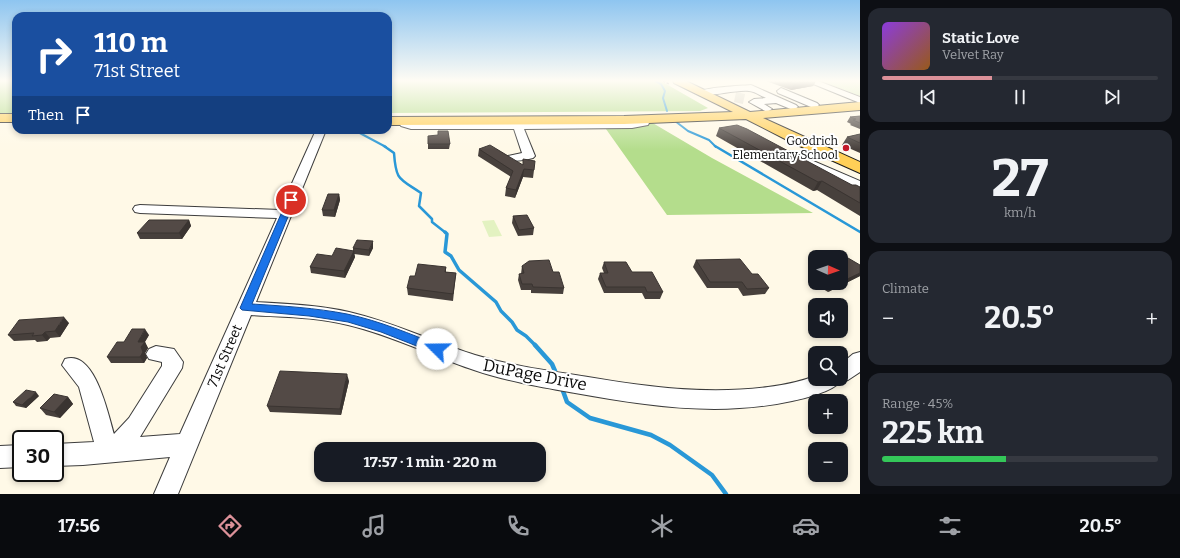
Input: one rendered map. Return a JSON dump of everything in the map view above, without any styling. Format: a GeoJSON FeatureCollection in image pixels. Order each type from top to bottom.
{"type":"FeatureCollection","features":[{"type":"Feature","properties":{"kind":"main road"},"geometry":{"type":"LineString","coordinates":[[722,104],[860,168]]}},
{"type":"Feature","properties":{"kind":"main road"},"geometry":{"type":"LineString","coordinates":[[392,116],[742,114],[786,104]]}},
{"type":"Feature","properties":{"kind":"main road"},"geometry":{"type":"LineString","coordinates":[[808,104],[823,104]]}},
{"type":"Feature","properties":{"kind":"main road"},"geometry":{"type":"LineString","coordinates":[[392,121],[643,119],[860,106]]}},
{"type":"Feature","properties":{"kind":"main road"},"geometry":{"type":"LineString","coordinates":[[0,118],[12,118]]}},
{"type":"Feature","properties":{"kind":"main road"},"geometry":{"type":"LineString","coordinates":[[0,123],[12,123]]}},
{"type":"Feature","properties":{"kind":"street"},"geometry":{"type":"LineString","coordinates":[[758,104],[767,109]]}},
{"type":"Feature","properties":{"kind":"street"},"geometry":{"type":"LineString","coordinates":[[402,121],[404,124],[411,126],[518,126],[632,125],[644,123],[643,119]]}},
{"type":"Feature","properties":{"kind":"street"},"geometry":{"type":"LineString","coordinates":[[512,158],[529,156],[518,126]]}},
{"type":"Feature","properties":{"kind":"street","name":"71st Street"},"geometry":{"type":"LineString","coordinates":[[166,494],[318,134]]}},
{"type":"Feature","properties":{"kind":"street"},"geometry":{"type":"LineString","coordinates":[[786,152],[799,148],[798,140]]}},
{"type":"Feature","properties":{"kind":"street"},"geometry":{"type":"LineString","coordinates":[[786,152],[829,154]]}},
{"type":"Feature","properties":{"kind":"street"},"geometry":{"type":"LineString","coordinates":[[786,152],[860,186]]}},
{"type":"Feature","properties":{"kind":"street"},"geometry":{"type":"LineString","coordinates":[[140,209],[285,214]]}},
{"type":"Feature","properties":{"kind":"street","name":"DuPage Drive"},"geometry":{"type":"LineString","coordinates":[[246,308],[309,312],[348,318],[384,328],[450,355],[495,368],[646,396],[701,400],[741,399],[786,393],[808,386]]}},
{"type":"Feature","properties":{"kind":"street"},"geometry":{"type":"LineString","coordinates":[[111,451],[137,425],[172,368],[172,362],[167,355],[156,354]]}},
{"type":"Feature","properties":{"kind":"street"},"geometry":{"type":"LineString","coordinates":[[848,370],[860,360]]}},
{"type":"Feature","properties":{"kind":"street"},"geometry":{"type":"LineString","coordinates":[[72,365],[88,383],[111,451]]}},
{"type":"Feature","properties":{"kind":"street"},"geometry":{"type":"LineString","coordinates":[[64,454],[187,444]]}},
{"type":"Feature","properties":{"kind":"street"},"geometry":{"type":"LineString","coordinates":[[0,456],[12,456]]}},
{"type":"Feature","properties":{"kind":"green space"},"geometry":{"type":"Polygon","coordinates":[[[0,104],[12,104],[12,116],[0,116],[0,104]]]}},
{"type":"Feature","properties":{"kind":"green space"},"geometry":{"type":"Polygon","coordinates":[[[392,104],[701,104],[708,108],[700,111],[392,113],[392,104]]]}},
{"type":"Feature","properties":{"kind":"green space"},"geometry":{"type":"Polygon","coordinates":[[[601,122],[651,122],[712,158],[813,213],[667,215],[601,122]]]}},
{"type":"Feature","properties":{"kind":"green space"},"geometry":{"type":"Polygon","coordinates":[[[494,220],[502,236],[489,237],[482,221],[494,220]]]}},
{"type":"Feature","properties":{"kind":"building"},"geometry":{"type":"Polygon","coordinates":[[[860,116],[860,123],[853,120],[856,119],[850,117],[860,116]]]}},
{"type":"Feature","properties":{"kind":"building"},"geometry":{"type":"Polygon","coordinates":[[[737,125],[852,185],[860,187],[860,203],[822,181],[818,182],[719,128],[737,125]]]}},
{"type":"Feature","properties":{"kind":"building"},"geometry":{"type":"Polygon","coordinates":[[[438,131],[448,131],[450,144],[428,144],[428,136],[438,135],[438,131]]]}},
{"type":"Feature","properties":{"kind":"building"},"geometry":{"type":"Polygon","coordinates":[[[860,134],[860,143],[847,137],[860,134]]]}},
{"type":"Feature","properties":{"kind":"building"},"geometry":{"type":"Polygon","coordinates":[[[490,145],[523,165],[523,159],[535,161],[534,170],[524,169],[516,190],[506,188],[513,171],[479,149],[490,145]]]}},
{"type":"Feature","properties":{"kind":"building"},"geometry":{"type":"Polygon","coordinates":[[[328,194],[339,194],[334,210],[322,210],[328,194]]]}},
{"type":"Feature","properties":{"kind":"building"},"geometry":{"type":"Polygon","coordinates":[[[527,215],[534,228],[519,230],[513,216],[527,215]]]}},
{"type":"Feature","properties":{"kind":"building"},"geometry":{"type":"Polygon","coordinates":[[[149,220],[189,220],[179,233],[137,233],[149,220]]]}},
{"type":"Feature","properties":{"kind":"building"},"geometry":{"type":"Polygon","coordinates":[[[357,240],[373,241],[369,250],[353,248],[357,240]]]}},
{"type":"Feature","properties":{"kind":"building"},"geometry":{"type":"Polygon","coordinates":[[[336,248],[354,251],[344,271],[310,267],[317,254],[332,256],[336,248]]]}},
{"type":"Feature","properties":{"kind":"building"},"geometry":{"type":"Polygon","coordinates":[[[848,258],[860,265],[860,273],[848,279],[848,258]]]}},
{"type":"Feature","properties":{"kind":"building"},"geometry":{"type":"Polygon","coordinates":[[[740,259],[752,274],[758,274],[769,288],[747,289],[742,282],[710,282],[696,260],[740,259]]]}},
{"type":"Feature","properties":{"kind":"building"},"geometry":{"type":"Polygon","coordinates":[[[549,260],[553,272],[559,272],[564,288],[533,287],[532,284],[522,284],[519,274],[524,273],[522,266],[529,261],[549,260]]]}},
{"type":"Feature","properties":{"kind":"building"},"geometry":{"type":"Polygon","coordinates":[[[604,262],[626,262],[632,272],[652,272],[663,292],[647,292],[645,287],[606,287],[600,273],[608,273],[604,262]]]}},
{"type":"Feature","properties":{"kind":"building"},"geometry":{"type":"Polygon","coordinates":[[[418,264],[446,267],[445,272],[456,273],[453,294],[407,288],[410,276],[415,276],[418,264]]]}},
{"type":"Feature","properties":{"kind":"building"},"geometry":{"type":"Polygon","coordinates":[[[64,317],[55,331],[32,336],[34,333],[8,335],[19,320],[64,317]]]}},
{"type":"Feature","properties":{"kind":"building"},"geometry":{"type":"Polygon","coordinates":[[[132,329],[145,329],[138,342],[145,342],[141,347],[143,352],[140,357],[107,357],[117,342],[124,342],[132,329]]]}},
{"type":"Feature","properties":{"kind":"building"},"geometry":{"type":"Polygon","coordinates":[[[280,371],[347,374],[340,409],[267,406],[280,371]]]}},
{"type":"Feature","properties":{"kind":"building"},"geometry":{"type":"Polygon","coordinates":[[[26,390],[36,392],[22,405],[13,402],[26,390]]]}},
{"type":"Feature","properties":{"kind":"building"},"geometry":{"type":"Polygon","coordinates":[[[54,394],[68,397],[54,412],[40,408],[54,394]]]}},
{"type":"Feature","properties":{"kind":"waterway"},"geometry":{"type":"LineString","coordinates":[[665,104],[667,111]]}},
{"type":"Feature","properties":{"kind":"waterway"},"geometry":{"type":"LineString","coordinates":[[675,121],[688,131],[709,140],[715,146]]}},
{"type":"Feature","properties":{"kind":"waterway"},"geometry":{"type":"LineString","coordinates":[[362,134],[386,147]]}},
{"type":"Feature","properties":{"kind":"waterway"},"geometry":{"type":"LineString","coordinates":[[384,146],[394,153],[396,169],[400,178],[421,193],[419,206],[432,219],[432,222],[446,233]]}},
{"type":"Feature","properties":{"kind":"waterway"},"geometry":{"type":"LineString","coordinates":[[715,146],[860,232]]}},
{"type":"Feature","properties":{"kind":"waterway"},"geometry":{"type":"LineString","coordinates":[[446,233],[445,252],[451,256],[459,270],[496,302],[501,311],[512,322],[517,330],[535,345]]}},
{"type":"Feature","properties":{"kind":"waterway"},"geometry":{"type":"LineString","coordinates":[[535,345],[552,364],[555,371]]}},
{"type":"Feature","properties":{"kind":"waterway"},"geometry":{"type":"LineString","coordinates":[[563,391],[567,402],[590,418],[651,435],[670,445],[712,475],[726,494]]}},
{"type":"Feature","properties":{"kind":"place","name":"Goodrich Elementary School"},"geometry":{"type":"Point","coordinates":[846,148]}},
{"type":"Feature","properties":{"kind":"route"},"geometry":{"type":"LineString","coordinates":[[291,200],[246,308],[290,310],[328,314],[348,318],[384,328],[437,349]]}}]}
